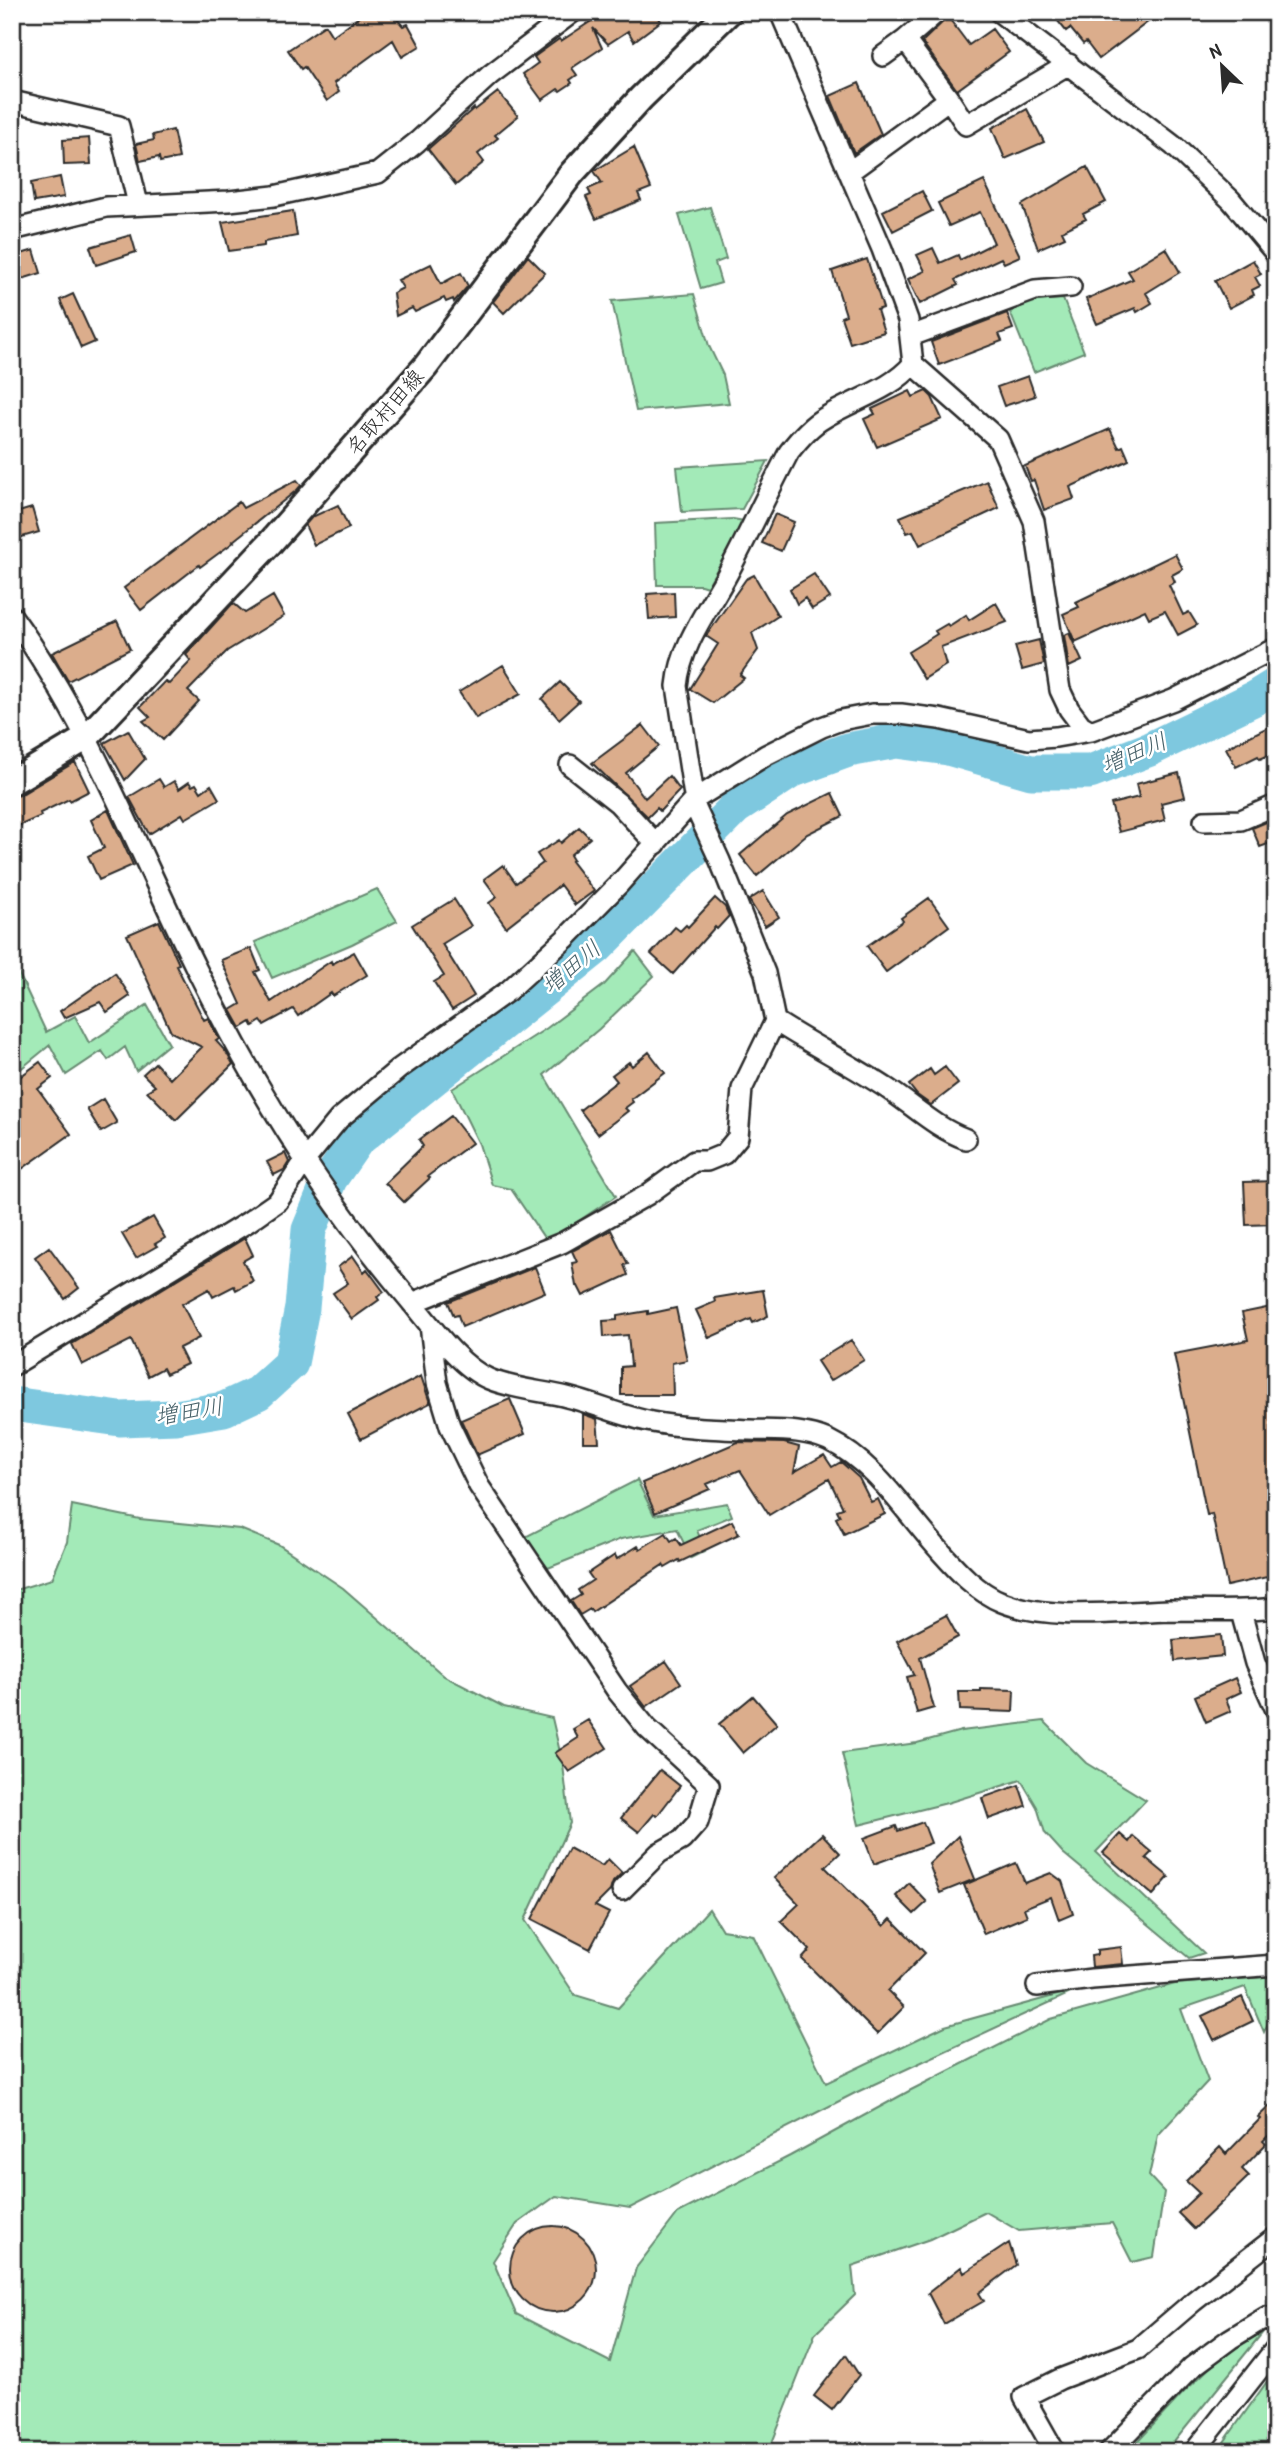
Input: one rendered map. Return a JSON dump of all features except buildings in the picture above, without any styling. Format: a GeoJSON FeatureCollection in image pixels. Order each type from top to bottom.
{"type":"FeatureCollection","features":[{"type":"Feature","properties":{"kind":"main road","name":"名取村田線"},"geometry":{"type":"LineString","coordinates":[[12,782],[86,738],[269,544],[426,366],[572,173],[641,98],[729,12]]}},
{"type":"Feature","properties":{"kind":"street"},"geometry":{"type":"LineString","coordinates":[[12,230],[106,207],[274,196],[377,173],[411,148],[501,66],[573,12]]}},
{"type":"Feature","properties":{"kind":"street"},"geometry":{"type":"LineString","coordinates":[[780,12],[882,248],[908,320],[913,364],[998,439],[1034,521],[1060,690],[1081,725],[1091,731]]}},
{"type":"Feature","properties":{"kind":"street"},"geometry":{"type":"LineString","coordinates":[[883,55],[937,12]]}},
{"type":"Feature","properties":{"kind":"street"},"geometry":{"type":"LineString","coordinates":[[999,12],[1174,146],[1231,200],[1276,254]]}},
{"type":"Feature","properties":{"kind":"street"},"geometry":{"type":"LineString","coordinates":[[905,40],[966,125],[1069,64]]}},
{"type":"Feature","properties":{"kind":"street"},"geometry":{"type":"LineString","coordinates":[[849,172],[949,99]]}},
{"type":"Feature","properties":{"kind":"street"},"geometry":{"type":"LineString","coordinates":[[12,101],[119,126],[138,204]]}},
{"type":"Feature","properties":{"kind":"street"},"geometry":{"type":"LineString","coordinates":[[911,336],[1035,290],[1071,287]]}},
{"type":"Feature","properties":{"kind":"street"},"geometry":{"type":"LineString","coordinates":[[412,1303],[562,1243],[647,1195],[694,1161],[707,1161],[724,1154],[738,1137],[741,1089],[775,1021],[765,973],[695,805],[677,686],[679,669],[685,649],[789,452],[822,418],[892,383],[913,364]]}},
{"type":"Feature","properties":{"kind":"street"},"geometry":{"type":"LineString","coordinates":[[12,616],[31,642],[86,738],[234,1041],[342,1214],[430,1325],[461,1358],[487,1378],[604,1407],[651,1422],[750,1430],[786,1430],[821,1437],[850,1451],[876,1474],[950,1562],[976,1588],[1001,1602],[1039,1612],[1241,1612],[1276,1608]]}},
{"type":"Feature","properties":{"kind":"street"},"geometry":{"type":"LineString","coordinates":[[12,1366],[278,1201],[309,1163],[339,1119],[372,1091],[508,991],[565,939],[695,805],[735,774],[799,737],[856,716],[901,714],[939,719],[1028,739],[1091,731],[1173,700],[1276,648]]}},
{"type":"Feature","properties":{"kind":"street"},"geometry":{"type":"LineString","coordinates":[[570,765],[618,803],[656,844]]}},
{"type":"Feature","properties":{"kind":"street"},"geometry":{"type":"LineString","coordinates":[[1204,821],[1241,820],[1276,805]]}},
{"type":"Feature","properties":{"kind":"street"},"geometry":{"type":"LineString","coordinates":[[775,1021],[889,1090],[926,1119],[966,1139]]}},
{"type":"Feature","properties":{"kind":"street"},"geometry":{"type":"LineString","coordinates":[[430,1325],[437,1383],[450,1426],[479,1486],[617,1691],[647,1728],[709,1785],[698,1822],[682,1840],[659,1853],[622,1890]]}},
{"type":"Feature","properties":{"kind":"street"},"geometry":{"type":"LineString","coordinates":[[1241,1612],[1255,1663],[1276,1710]]}},
{"type":"Feature","properties":{"kind":"street"},"geometry":{"type":"LineString","coordinates":[[1037,1986],[1092,1979],[1276,1965]]}},
{"type":"Feature","properties":{"kind":"street"},"geometry":{"type":"LineString","coordinates":[[1055,2452],[1024,2397],[1060,2379],[1138,2349],[1276,2237]]}},
{"type":"Feature","properties":{"kind":"street"},"geometry":{"type":"LineString","coordinates":[[1109,2452],[1192,2367],[1266,2317],[1276,2323]]}},
{"type":"Feature","properties":{"kind":"street"},"geometry":{"type":"LineString","coordinates":[[1194,2452],[1276,2348]]}},
{"type":"Feature","properties":{"kind":"green space"},"geometry":{"type":"Polygon","coordinates":[[[710,207],[726,259],[715,263],[721,283],[701,289],[679,215],[710,207]]]}},
{"type":"Feature","properties":{"kind":"green space"},"geometry":{"type":"Polygon","coordinates":[[[694,294],[709,346],[723,375],[729,403],[636,411],[612,301],[694,294]]]}},
{"type":"Feature","properties":{"kind":"green space"},"geometry":{"type":"Polygon","coordinates":[[[1063,299],[1084,352],[1034,372],[1010,312],[1032,301],[1063,299]]]}},
{"type":"Feature","properties":{"kind":"green space"},"geometry":{"type":"Polygon","coordinates":[[[768,461],[742,509],[682,512],[677,467],[768,461]]]}},
{"type":"Feature","properties":{"kind":"green space"},"geometry":{"type":"Polygon","coordinates":[[[733,519],[744,521],[707,587],[657,585],[655,523],[733,519]]]}},
{"type":"Feature","properties":{"kind":"green space"},"geometry":{"type":"Polygon","coordinates":[[[377,889],[397,921],[352,944],[272,978],[255,942],[377,889]]]}},
{"type":"Feature","properties":{"kind":"green space"},"geometry":{"type":"Polygon","coordinates":[[[635,951],[654,976],[599,1029],[544,1075],[616,1196],[547,1242],[511,1189],[492,1185],[479,1144],[452,1089],[547,1028],[604,985],[635,951]]]}},
{"type":"Feature","properties":{"kind":"green space"},"geometry":{"type":"Polygon","coordinates":[[[19,974],[46,1032],[75,1016],[89,1043],[147,1005],[169,1044],[136,1071],[125,1047],[108,1060],[102,1051],[66,1075],[50,1045],[12,1076],[12,975],[19,974]]]}},
{"type":"Feature","properties":{"kind":"green space"},"geometry":{"type":"Polygon","coordinates":[[[637,1480],[654,1515],[727,1503],[732,1516],[697,1530],[705,1551],[691,1558],[677,1529],[621,1539],[548,1568],[525,1537],[637,1480]]]}},
{"type":"Feature","properties":{"kind":"green space"},"geometry":{"type":"Polygon","coordinates":[[[72,1505],[140,1519],[240,1529],[279,1545],[343,1588],[444,1676],[504,1707],[552,1718],[563,1765],[570,1823],[525,1920],[575,1995],[618,2008],[709,1909],[722,1930],[753,1935],[826,2083],[945,2026],[1079,1989],[855,2093],[630,2208],[556,2196],[517,2224],[493,2261],[516,2314],[610,2362],[636,2268],[678,2213],[1051,2019],[1175,1984],[1276,1976],[1276,2006],[1264,2032],[1245,1987],[1181,2009],[1208,2081],[1158,2135],[1149,2176],[1164,2192],[1154,2257],[1132,2262],[1112,2223],[1019,2231],[986,2212],[930,2239],[852,2266],[855,2295],[815,2334],[772,2443],[776,2452],[12,2452],[12,1591],[52,1579],[67,1542],[72,1505]]]}},
{"type":"Feature","properties":{"kind":"green space"},"geometry":{"type":"Polygon","coordinates":[[[1044,1721],[1086,1763],[1146,1800],[1096,1852],[1204,1953],[1189,1958],[1063,1853],[1045,1833],[1037,1807],[1021,1780],[947,1803],[859,1825],[842,1753],[917,1743],[961,1731],[1044,1721]]]}},
{"type":"Feature","properties":{"kind":"green space"},"geometry":{"type":"Polygon","coordinates":[[[1263,2332],[1166,2452],[1128,2452],[1222,2356],[1263,2332]]]}},
{"type":"Feature","properties":{"kind":"green space"},"geometry":{"type":"Polygon","coordinates":[[[1276,2369],[1276,2452],[1217,2452],[1276,2369]]]}},
{"type":"Feature","properties":{"kind":"waterway","name":"増田川"},"geometry":{"type":"LineString","coordinates":[[12,1404],[120,1419],[176,1417],[224,1409],[258,1393],[291,1363],[302,1308],[309,1230],[330,1179],[357,1140],[598,946],[736,807],[793,770],[848,750],[896,741],[948,748],[1031,772],[1090,772],[1150,749],[1276,685]]}}]}
